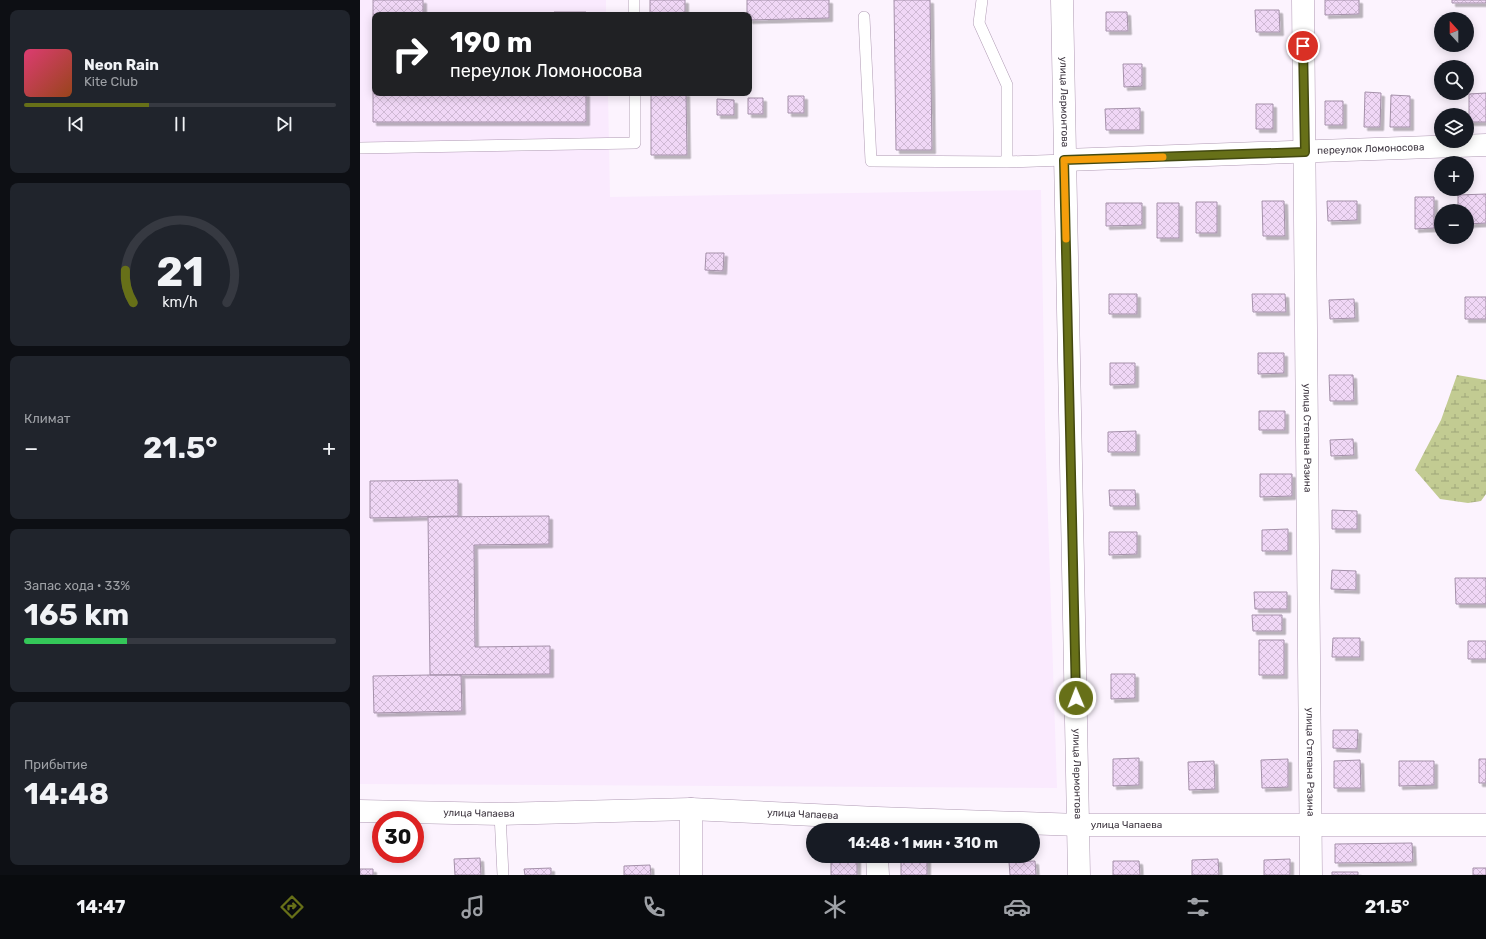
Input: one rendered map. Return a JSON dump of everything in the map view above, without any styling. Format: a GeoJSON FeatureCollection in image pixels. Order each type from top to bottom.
{"type":"FeatureCollection","features":[{"type":"Feature","properties":{"kind":"street","name":"улица Лермонтова"},"geometry":{"type":"LineString","coordinates":[[1062,0],[1064,160],[1080,875]]}},
{"type":"Feature","properties":{"kind":"street","name":"улица Степана Разина"},"geometry":{"type":"LineString","coordinates":[[1303,0],[1310,825],[1312,875]]}},
{"type":"Feature","properties":{"kind":"street","name":"переулок Ломоносова"},"geometry":{"type":"LineString","coordinates":[[1064,160],[1486,145]]}},
{"type":"Feature","properties":{"kind":"street","name":"улица Чапаева"},"geometry":{"type":"LineString","coordinates":[[360,811],[500,814],[691,809],[865,823]]}},
{"type":"Feature","properties":{"kind":"street"},"geometry":{"type":"LineString","coordinates":[[691,809],[691,875]]}},
{"type":"Feature","properties":{"kind":"street","name":"улица Чапаева"},"geometry":{"type":"LineString","coordinates":[[1040,825],[1486,825]]}},
{"type":"Feature","properties":{"kind":"street"},"geometry":{"type":"LineString","coordinates":[[878,863],[878,875]]}},
{"type":"Feature","properties":{"kind":"lane"},"geometry":{"type":"LineString","coordinates":[[634,0],[634,12]]}},
{"type":"Feature","properties":{"kind":"lane"},"geometry":{"type":"LineString","coordinates":[[982,0],[978,23],[1007,85],[1007,162]]}},
{"type":"Feature","properties":{"kind":"lane"},"geometry":{"type":"LineString","coordinates":[[864,17],[871,161],[1007,162],[1064,160]]}},
{"type":"Feature","properties":{"kind":"lane"},"geometry":{"type":"LineString","coordinates":[[360,148],[635,143],[635,96]]}},
{"type":"Feature","properties":{"kind":"lane"},"geometry":{"type":"LineString","coordinates":[[500,814],[502,875]]}},
{"type":"Feature","properties":{"kind":"shaded area"},"geometry":{"type":"Polygon","coordinates":[[[360,0],[606,0],[606,12],[372,12],[372,96],[608,96],[610,197],[1041,190],[1045,428],[1057,788],[360,784],[360,0]]]}},
{"type":"Feature","properties":{"kind":"green space"},"geometry":{"type":"Polygon","coordinates":[[[1457,375],[1486,380],[1486,494],[1481,501],[1468,503],[1440,499],[1415,470],[1441,420],[1457,375]]]}},
{"type":"Feature","properties":{"kind":"building"},"geometry":{"type":"Polygon","coordinates":[[[373,0],[423,0],[423,12],[373,12],[373,0]]]}},
{"type":"Feature","properties":{"kind":"building"},"geometry":{"type":"Polygon","coordinates":[[[650,0],[685,0],[685,12],[650,12],[650,0]]]}},
{"type":"Feature","properties":{"kind":"building"},"geometry":{"type":"Polygon","coordinates":[[[747,0],[829,0],[829,18],[752,20],[752,12],[747,12],[747,0]]]}},
{"type":"Feature","properties":{"kind":"building"},"geometry":{"type":"Polygon","coordinates":[[[894,0],[930,0],[932,150],[896,150],[894,0]]]}},
{"type":"Feature","properties":{"kind":"building"},"geometry":{"type":"Polygon","coordinates":[[[1325,0],[1359,0],[1359,14],[1325,15],[1325,0]]]}},
{"type":"Feature","properties":{"kind":"building"},"geometry":{"type":"Polygon","coordinates":[[[1452,0],[1486,0],[1486,3],[1452,3],[1452,0]]]}},
{"type":"Feature","properties":{"kind":"building"},"geometry":{"type":"Polygon","coordinates":[[[1255,10],[1279,10],[1280,32],[1256,32],[1255,10]]]}},
{"type":"Feature","properties":{"kind":"building"},"geometry":{"type":"Polygon","coordinates":[[[1106,12],[1127,12],[1128,31],[1106,31],[1106,12]]]}},
{"type":"Feature","properties":{"kind":"building"},"geometry":{"type":"Polygon","coordinates":[[[1123,64],[1142,64],[1142,86],[1124,87],[1123,64]]]}},
{"type":"Feature","properties":{"kind":"building"},"geometry":{"type":"Polygon","coordinates":[[[1365,92],[1381,93],[1380,127],[1364,127],[1365,92]]]}},
{"type":"Feature","properties":{"kind":"building"},"geometry":{"type":"Polygon","coordinates":[[[1486,93],[1486,122],[1474,122],[1474,108],[1469,108],[1469,100],[1474,100],[1474,94],[1486,93]]]}},
{"type":"Feature","properties":{"kind":"building"},"geometry":{"type":"Polygon","coordinates":[[[1391,95],[1410,96],[1410,127],[1390,127],[1391,95]]]}},
{"type":"Feature","properties":{"kind":"building"},"geometry":{"type":"Polygon","coordinates":[[[373,96],[586,96],[586,122],[373,122],[373,96]]]}},
{"type":"Feature","properties":{"kind":"building"},"geometry":{"type":"Polygon","coordinates":[[[651,96],[686,96],[687,155],[651,155],[651,96]]]}},
{"type":"Feature","properties":{"kind":"building"},"geometry":{"type":"Polygon","coordinates":[[[788,96],[804,96],[804,113],[788,113],[788,96]]]}},
{"type":"Feature","properties":{"kind":"building"},"geometry":{"type":"Polygon","coordinates":[[[748,98],[763,98],[763,114],[748,114],[748,98]]]}},
{"type":"Feature","properties":{"kind":"building"},"geometry":{"type":"Polygon","coordinates":[[[717,99],[734,100],[734,115],[717,115],[717,99]]]}},
{"type":"Feature","properties":{"kind":"building"},"geometry":{"type":"Polygon","coordinates":[[[1325,101],[1343,101],[1343,125],[1325,125],[1325,101]]]}},
{"type":"Feature","properties":{"kind":"building"},"geometry":{"type":"Polygon","coordinates":[[[1256,104],[1273,104],[1273,129],[1256,129],[1256,104]]]}},
{"type":"Feature","properties":{"kind":"building"},"geometry":{"type":"Polygon","coordinates":[[[1140,108],[1140,130],[1106,130],[1105,109],[1140,108]]]}},
{"type":"Feature","properties":{"kind":"building"},"geometry":{"type":"Polygon","coordinates":[[[1474,194],[1486,194],[1486,223],[1474,224],[1474,204],[1458,204],[1458,196],[1474,196],[1474,194]]]}},
{"type":"Feature","properties":{"kind":"building"},"geometry":{"type":"Polygon","coordinates":[[[1415,197],[1434,197],[1434,228],[1415,229],[1415,197]]]}},
{"type":"Feature","properties":{"kind":"building"},"geometry":{"type":"Polygon","coordinates":[[[1262,201],[1284,201],[1285,236],[1263,236],[1262,201]]]}},
{"type":"Feature","properties":{"kind":"building"},"geometry":{"type":"Polygon","coordinates":[[[1327,201],[1357,201],[1357,220],[1328,221],[1327,201]]]}},
{"type":"Feature","properties":{"kind":"building"},"geometry":{"type":"Polygon","coordinates":[[[1196,202],[1217,202],[1217,233],[1196,233],[1196,202]]]}},
{"type":"Feature","properties":{"kind":"building"},"geometry":{"type":"Polygon","coordinates":[[[1106,203],[1142,203],[1142,225],[1106,226],[1106,203]]]}},
{"type":"Feature","properties":{"kind":"building"},"geometry":{"type":"Polygon","coordinates":[[[1157,203],[1179,203],[1179,238],[1157,238],[1157,203]]]}},
{"type":"Feature","properties":{"kind":"building"},"geometry":{"type":"Polygon","coordinates":[[[706,253],[724,253],[723,271],[705,270],[706,253]]]}},
{"type":"Feature","properties":{"kind":"building"},"geometry":{"type":"Polygon","coordinates":[[[1109,294],[1137,294],[1137,314],[1109,314],[1109,294]]]}},
{"type":"Feature","properties":{"kind":"building"},"geometry":{"type":"Polygon","coordinates":[[[1252,294],[1285,294],[1286,312],[1253,312],[1252,294]]]}},
{"type":"Feature","properties":{"kind":"building"},"geometry":{"type":"Polygon","coordinates":[[[1465,297],[1486,297],[1486,319],[1465,319],[1465,297]]]}},
{"type":"Feature","properties":{"kind":"building"},"geometry":{"type":"Polygon","coordinates":[[[1354,299],[1355,318],[1330,319],[1329,300],[1354,299]]]}},
{"type":"Feature","properties":{"kind":"building"},"geometry":{"type":"Polygon","coordinates":[[[1258,353],[1284,353],[1284,373],[1258,374],[1258,353]]]}},
{"type":"Feature","properties":{"kind":"building"},"geometry":{"type":"Polygon","coordinates":[[[1110,363],[1135,363],[1135,384],[1110,385],[1110,363]]]}},
{"type":"Feature","properties":{"kind":"building"},"geometry":{"type":"Polygon","coordinates":[[[1329,375],[1353,375],[1354,401],[1330,401],[1329,375]]]}},
{"type":"Feature","properties":{"kind":"building"},"geometry":{"type":"Polygon","coordinates":[[[1259,411],[1285,411],[1285,430],[1259,430],[1259,411]]]}},
{"type":"Feature","properties":{"kind":"building"},"geometry":{"type":"Polygon","coordinates":[[[1136,431],[1136,452],[1108,452],[1108,432],[1136,431]]]}},
{"type":"Feature","properties":{"kind":"building"},"geometry":{"type":"Polygon","coordinates":[[[1353,439],[1354,455],[1331,456],[1330,440],[1353,439]]]}},
{"type":"Feature","properties":{"kind":"building"},"geometry":{"type":"Polygon","coordinates":[[[1260,474],[1292,474],[1292,496],[1260,497],[1260,474]]]}},
{"type":"Feature","properties":{"kind":"building"},"geometry":{"type":"Polygon","coordinates":[[[458,480],[458,516],[370,518],[370,481],[458,480]]]}},
{"type":"Feature","properties":{"kind":"building"},"geometry":{"type":"Polygon","coordinates":[[[1109,490],[1135,490],[1136,506],[1110,506],[1109,490]]]}},
{"type":"Feature","properties":{"kind":"building"},"geometry":{"type":"Polygon","coordinates":[[[1332,510],[1357,511],[1357,529],[1332,529],[1332,510]]]}},
{"type":"Feature","properties":{"kind":"building"},"geometry":{"type":"Polygon","coordinates":[[[549,516],[549,544],[474,545],[475,647],[550,646],[550,674],[430,675],[428,517],[549,516]]]}},
{"type":"Feature","properties":{"kind":"building"},"geometry":{"type":"Polygon","coordinates":[[[1288,529],[1288,551],[1262,551],[1262,530],[1288,529]]]}},
{"type":"Feature","properties":{"kind":"building"},"geometry":{"type":"Polygon","coordinates":[[[1109,532],[1137,532],[1137,554],[1109,555],[1109,532]]]}},
{"type":"Feature","properties":{"kind":"building"},"geometry":{"type":"Polygon","coordinates":[[[1332,570],[1356,571],[1356,590],[1331,589],[1332,570]]]}},
{"type":"Feature","properties":{"kind":"building"},"geometry":{"type":"Polygon","coordinates":[[[1455,578],[1486,578],[1486,604],[1456,604],[1455,578]]]}},
{"type":"Feature","properties":{"kind":"building"},"geometry":{"type":"Polygon","coordinates":[[[1254,592],[1287,592],[1287,609],[1255,609],[1254,592]]]}},
{"type":"Feature","properties":{"kind":"building"},"geometry":{"type":"Polygon","coordinates":[[[1252,615],[1282,615],[1282,631],[1253,631],[1252,615]]]}},
{"type":"Feature","properties":{"kind":"building"},"geometry":{"type":"Polygon","coordinates":[[[1333,638],[1360,638],[1360,657],[1332,657],[1333,638]]]}},
{"type":"Feature","properties":{"kind":"building"},"geometry":{"type":"Polygon","coordinates":[[[1259,640],[1284,640],[1284,675],[1259,675],[1259,640]]]}},
{"type":"Feature","properties":{"kind":"building"},"geometry":{"type":"Polygon","coordinates":[[[1468,641],[1486,641],[1486,659],[1468,659],[1468,641]]]}},
{"type":"Feature","properties":{"kind":"building"},"geometry":{"type":"Polygon","coordinates":[[[1111,674],[1135,674],[1135,698],[1111,699],[1111,674]]]}},
{"type":"Feature","properties":{"kind":"building"},"geometry":{"type":"Polygon","coordinates":[[[461,675],[462,711],[374,713],[373,676],[461,675]]]}},
{"type":"Feature","properties":{"kind":"building"},"geometry":{"type":"Polygon","coordinates":[[[1333,730],[1358,730],[1357,749],[1333,748],[1333,730]]]}},
{"type":"Feature","properties":{"kind":"building"},"geometry":{"type":"Polygon","coordinates":[[[1139,758],[1139,785],[1113,786],[1113,759],[1139,758]]]}},
{"type":"Feature","properties":{"kind":"building"},"geometry":{"type":"Polygon","coordinates":[[[1288,759],[1288,787],[1262,788],[1261,760],[1288,759]]]}},
{"type":"Feature","properties":{"kind":"building"},"geometry":{"type":"Polygon","coordinates":[[[1479,759],[1486,759],[1486,783],[1479,783],[1479,759]]]}},
{"type":"Feature","properties":{"kind":"building"},"geometry":{"type":"Polygon","coordinates":[[[1360,760],[1361,788],[1334,788],[1334,761],[1360,760]]]}},
{"type":"Feature","properties":{"kind":"building"},"geometry":{"type":"Polygon","coordinates":[[[1214,761],[1215,789],[1189,790],[1188,762],[1214,761]]]}},
{"type":"Feature","properties":{"kind":"building"},"geometry":{"type":"Polygon","coordinates":[[[1399,761],[1434,761],[1434,785],[1399,786],[1399,761]]]}},
{"type":"Feature","properties":{"kind":"building"},"geometry":{"type":"Polygon","coordinates":[[[1412,843],[1413,862],[1335,863],[1335,844],[1412,843]]]}},
{"type":"Feature","properties":{"kind":"building"},"geometry":{"type":"Polygon","coordinates":[[[480,858],[481,875],[455,875],[454,859],[480,858]]]}},
{"type":"Feature","properties":{"kind":"building"},"geometry":{"type":"Polygon","coordinates":[[[1218,859],[1219,875],[1192,875],[1192,860],[1218,859]]]}},
{"type":"Feature","properties":{"kind":"building"},"geometry":{"type":"Polygon","coordinates":[[[1290,859],[1290,875],[1264,875],[1264,860],[1290,859]]]}},
{"type":"Feature","properties":{"kind":"building"},"geometry":{"type":"Polygon","coordinates":[[[1113,861],[1139,861],[1140,875],[1113,875],[1113,861]]]}},
{"type":"Feature","properties":{"kind":"building"},"geometry":{"type":"Polygon","coordinates":[[[831,863],[857,863],[857,875],[831,875],[831,863]]]}},
{"type":"Feature","properties":{"kind":"building"},"geometry":{"type":"Polygon","coordinates":[[[901,863],[927,863],[927,875],[901,875],[901,863]]]}},
{"type":"Feature","properties":{"kind":"building"},"geometry":{"type":"Polygon","coordinates":[[[1009,863],[1035,863],[1036,875],[1010,875],[1009,863]]]}},
{"type":"Feature","properties":{"kind":"building"},"geometry":{"type":"Polygon","coordinates":[[[650,865],[651,875],[624,875],[624,866],[650,865]]]}},
{"type":"Feature","properties":{"kind":"building"},"geometry":{"type":"Polygon","coordinates":[[[551,868],[551,875],[525,875],[524,869],[551,868]]]}},
{"type":"Feature","properties":{"kind":"building"},"geometry":{"type":"Polygon","coordinates":[[[1473,868],[1486,868],[1486,875],[1473,875],[1473,868]]]}},
{"type":"Feature","properties":{"kind":"building"},"geometry":{"type":"Polygon","coordinates":[[[360,869],[373,869],[373,875],[360,875],[360,869]]]}},
{"type":"Feature","properties":{"kind":"building"},"geometry":{"type":"Polygon","coordinates":[[[1332,872],[1358,872],[1358,875],[1332,875],[1332,872]]]}},
{"type":"Feature","properties":{"kind":"slow traffic"},"geometry":{"type":"LineString","coordinates":[[1066,239],[1064,160],[1163,157]]}},
{"type":"Feature","properties":{"kind":"route"},"geometry":{"type":"LineString","coordinates":[[1076,698],[1064,160],[1305,152],[1303,46]]}}]}
